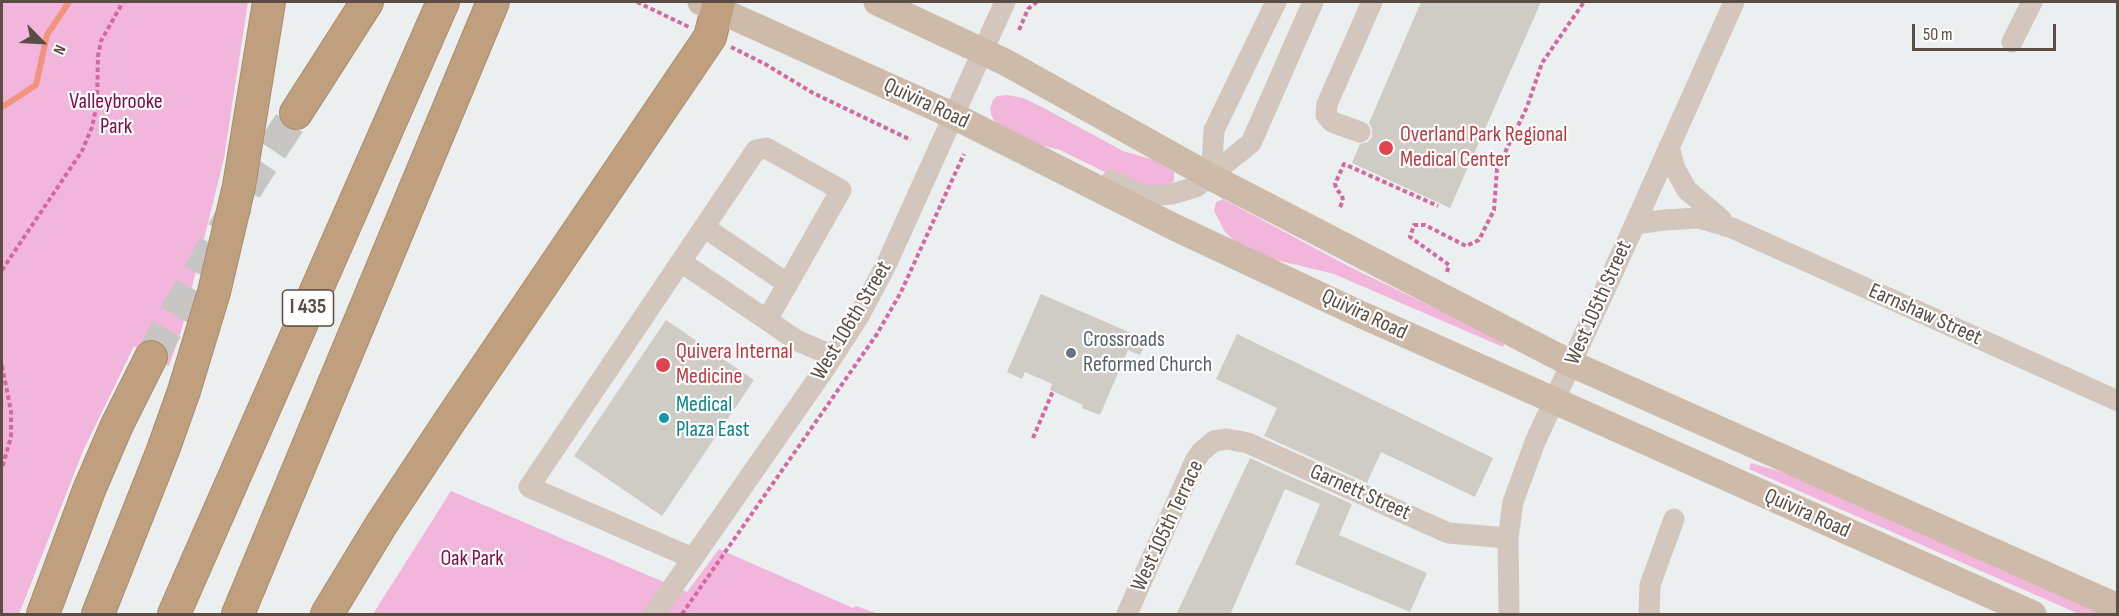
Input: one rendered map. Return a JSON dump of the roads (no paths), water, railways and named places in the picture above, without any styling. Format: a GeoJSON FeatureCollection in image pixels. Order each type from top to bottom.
{"type":"FeatureCollection","features":[{"type":"Feature","properties":{"kind":"highway"},"geometry":{"type":"LineString","coordinates":[[98,615],[163,450],[184,391],[214,292],[239,186],[269,2]]}},
{"type":"Feature","properties":{"kind":"highway"},"geometry":{"type":"LineString","coordinates":[[296,113],[367,2]]}},
{"type":"Feature","properties":{"kind":"highway","name":"I 435"},"geometry":{"type":"LineString","coordinates":[[174,615],[443,2]]}},
{"type":"Feature","properties":{"kind":"highway","name":"I 435"},"geometry":{"type":"LineString","coordinates":[[238,615],[493,2]]}},
{"type":"Feature","properties":{"kind":"highway"},"geometry":{"type":"LineString","coordinates":[[327,615],[381,525],[449,422],[710,37],[713,4]]}},
{"type":"Feature","properties":{"kind":"highway"},"geometry":{"type":"LineString","coordinates":[[44,615],[89,490],[117,425],[151,357]]}},
{"type":"Feature","properties":{"kind":"main road","name":"Quivira Road"},"geometry":{"type":"LineString","coordinates":[[877,2],[984,51],[1211,177],[1572,364],[2118,607]]}},
{"type":"Feature","properties":{"kind":"main road","name":"Quivira Road"},"geometry":{"type":"LineString","coordinates":[[713,4],[954,116],[1174,227],[1351,310],[2033,615]]}},
{"type":"Feature","properties":{"kind":"street","name":"West 106th Street"},"geometry":{"type":"LineString","coordinates":[[654,615],[859,316],[886,265],[1005,2]]}},
{"type":"Feature","properties":{"kind":"street"},"geometry":{"type":"LineString","coordinates":[[1211,177],[1214,130],[1276,2]]}},
{"type":"Feature","properties":{"kind":"street"},"geometry":{"type":"LineString","coordinates":[[1031,155],[1066,158],[1128,190],[1145,196],[1172,194],[1196,188],[1251,143],[1313,2]]}},
{"type":"Feature","properties":{"kind":"street"},"geometry":{"type":"LineString","coordinates":[[1360,132],[1332,122],[1326,115],[1327,104],[1372,2]]}},
{"type":"Feature","properties":{"kind":"street","name":"West 105th Street"},"geometry":{"type":"LineString","coordinates":[[1509,615],[1508,538],[1513,502],[1535,442],[1734,2]]}},
{"type":"Feature","properties":{"kind":"street"},"geometry":{"type":"LineString","coordinates":[[2012,42],[2032,2]]}},
{"type":"Feature","properties":{"kind":"street","name":"Earnshaw Street"},"geometry":{"type":"LineString","coordinates":[[1669,147],[1675,169],[1687,190],[1732,228]]}},
{"type":"Feature","properties":{"kind":"street"},"geometry":{"type":"LineString","coordinates":[[692,558],[529,487],[756,150],[766,148],[841,190],[767,320]]}},
{"type":"Feature","properties":{"kind":"street","name":"Earnshaw Street"},"geometry":{"type":"LineString","coordinates":[[1635,224],[1699,218],[1732,228],[2118,401]]}},
{"type":"Feature","properties":{"kind":"street"},"geometry":{"type":"LineString","coordinates":[[704,227],[788,284]]}},
{"type":"Feature","properties":{"kind":"street"},"geometry":{"type":"LineString","coordinates":[[681,262],[796,340],[833,356]]}},
{"type":"Feature","properties":{"kind":"street","name":"Garnett Street"},"geometry":{"type":"LineString","coordinates":[[1214,441],[1227,439],[1248,443],[1448,532],[1508,538]]}},
{"type":"Feature","properties":{"kind":"street","name":"West 105th Terrace"},"geometry":{"type":"LineString","coordinates":[[1127,615],[1196,461],[1214,441]]}},
{"type":"Feature","properties":{"kind":"street"},"geometry":{"type":"LineString","coordinates":[[1649,615],[1650,585],[1674,519]]}},
{"type":"Feature","properties":{"kind":"waterway"},"geometry":{"type":"LineString","coordinates":[[2,107],[36,85],[47,35],[69,2]]}},
{"type":"Feature","properties":{"kind":"tunnel"},"geometry":{"type":"LineString","coordinates":[[151,357],[251,181],[296,113]]}},
{"type":"Feature","properties":{"kind":"place","name":"Overland Park Regional Medical Center"},"geometry":{"type":"Point","coordinates":[1386,148]}},
{"type":"Feature","properties":{"kind":"place","name":"Crossroads Reformed Church"},"geometry":{"type":"Point","coordinates":[1071,353]}},
{"type":"Feature","properties":{"kind":"place","name":"Quivera Internal Medicine"},"geometry":{"type":"Point","coordinates":[663,365]}},
{"type":"Feature","properties":{"kind":"place","name":"Medical Plaza East"},"geometry":{"type":"Point","coordinates":[664,418]}},
{"type":"Feature","properties":{"kind":"park label","name":"Valleybrooke Park"},"geometry":{"type":"Point","coordinates":[116,114]}},
{"type":"Feature","properties":{"kind":"park label","name":"Oak Park"},"geometry":{"type":"Point","coordinates":[472,559]}}]}
